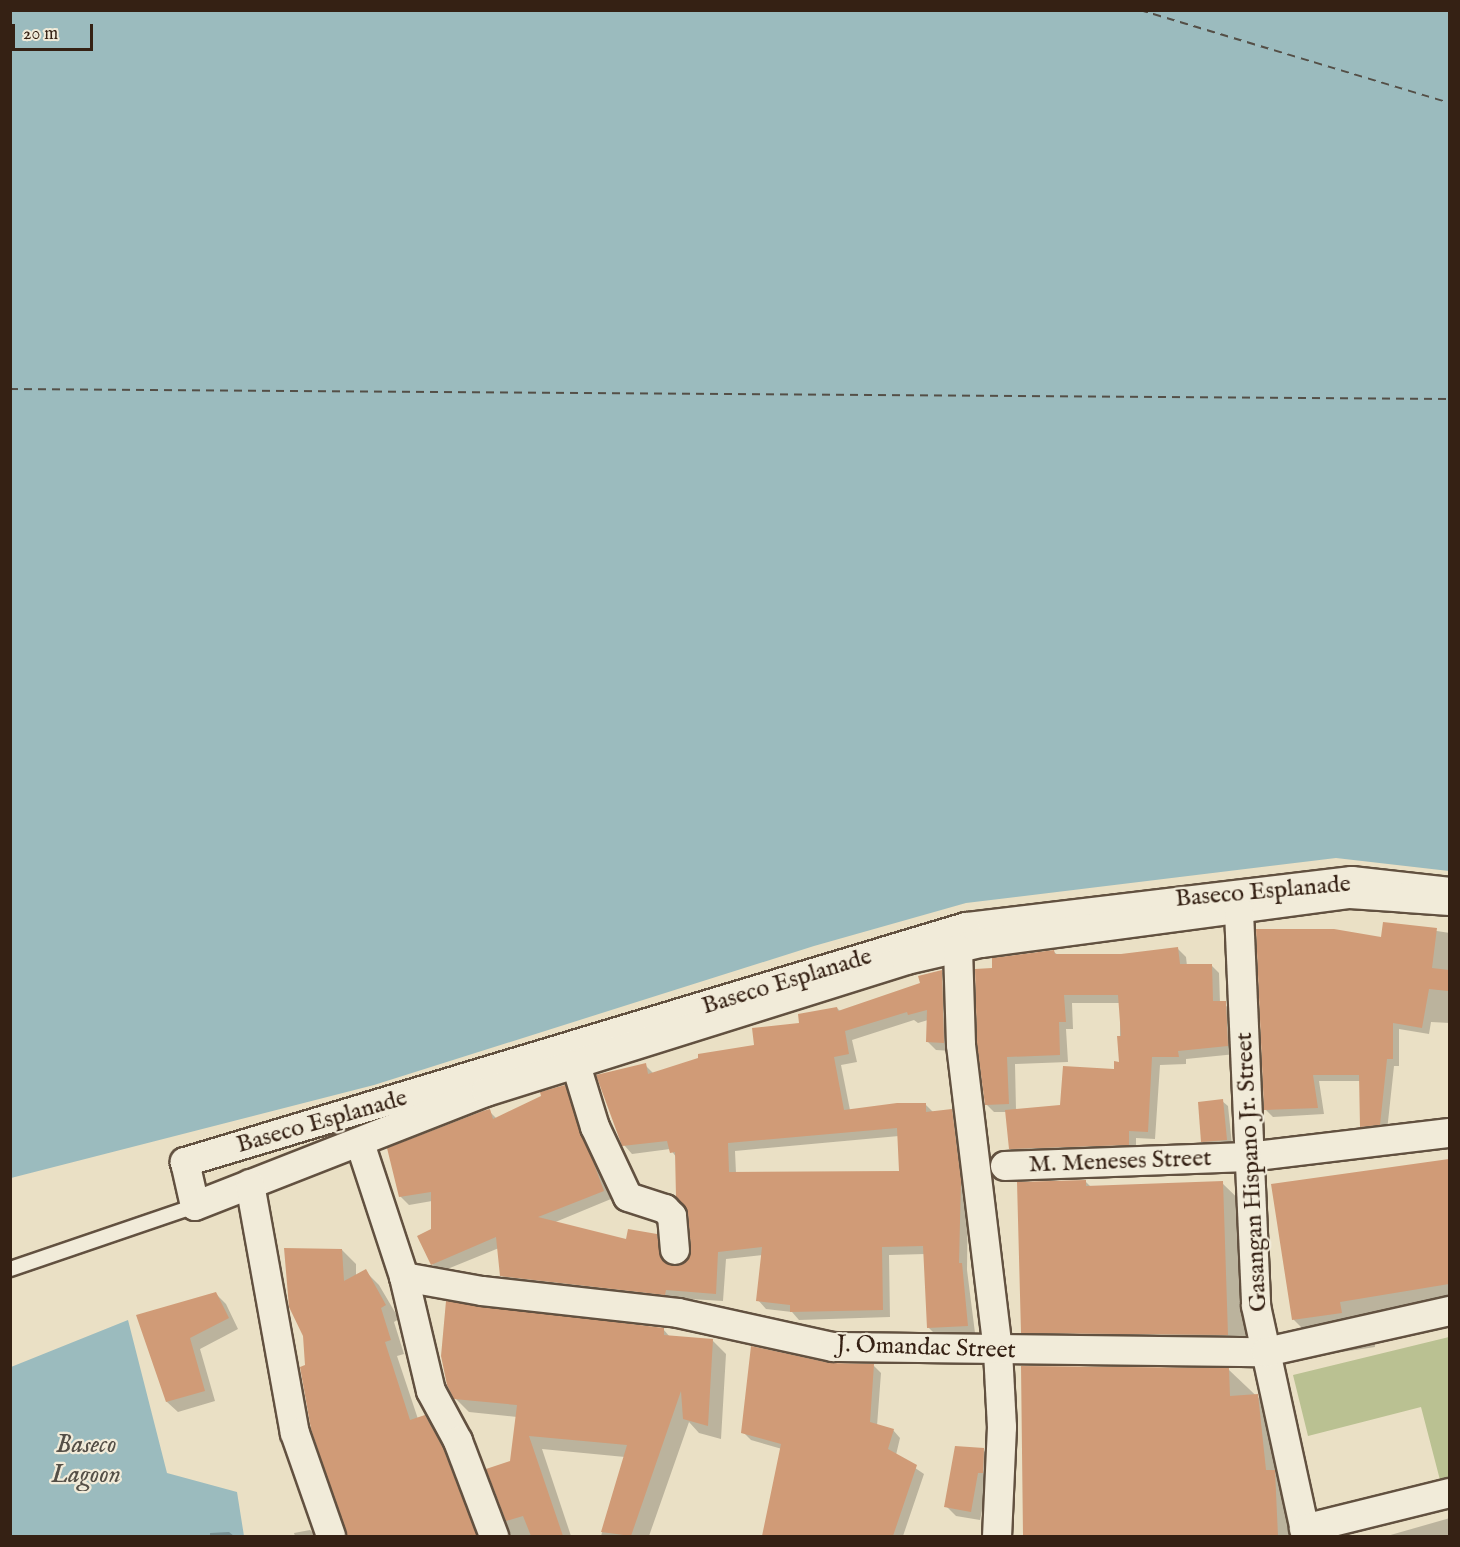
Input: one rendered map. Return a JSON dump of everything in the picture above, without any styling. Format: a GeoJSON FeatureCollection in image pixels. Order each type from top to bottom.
{"type":"FeatureCollection","features":[{"type":"Feature","properties":{"kind":"street","name":"Baseco Esplanade"},"geometry":{"type":"LineString","coordinates":[[195,1206],[185,1162],[966,927],[1352,882],[1449,892]]}},
{"type":"Feature","properties":{"kind":"street"},"geometry":{"type":"LineString","coordinates":[[195,1206],[486,1092],[878,967],[958,948],[1239,912],[1350,894],[1449,902]]}},
{"type":"Feature","properties":{"kind":"street","name":"Gasangan Hispano Jr. Street"},"geometry":{"type":"LineString","coordinates":[[1239,912],[1256,1306],[1305,1533]]}},
{"type":"Feature","properties":{"kind":"street"},"geometry":{"type":"LineString","coordinates":[[958,948],[961,1045],[998,1351],[1002,1427],[997,1536]]}},
{"type":"Feature","properties":{"kind":"street"},"geometry":{"type":"LineString","coordinates":[[576,1065],[595,1127],[628,1197],[665,1209],[672,1216],[675,1250]]}},
{"type":"Feature","properties":{"kind":"street","name":"M. Meneses Street"},"geometry":{"type":"LineString","coordinates":[[1005,1166],[1248,1157],[1449,1133]]}},
{"type":"Feature","properties":{"kind":"street"},"geometry":{"type":"LineString","coordinates":[[360,1143],[404,1277],[431,1391],[458,1441],[494,1536]]}},
{"type":"Feature","properties":{"kind":"street"},"geometry":{"type":"LineString","coordinates":[[250,1184],[295,1433],[331,1536]]}},
{"type":"Feature","properties":{"kind":"street","name":"J. Omandac Street"},"geometry":{"type":"LineString","coordinates":[[404,1277],[482,1291],[678,1313],[833,1347],[998,1351],[1266,1352],[1449,1311]]}},
{"type":"Feature","properties":{"kind":"street"},"geometry":{"type":"LineString","coordinates":[[1305,1533],[1449,1493]]}},
{"type":"Feature","properties":{"kind":"lane"},"geometry":{"type":"LineString","coordinates":[[10,1269],[195,1206]]}},
{"type":"Feature","properties":{"kind":"green space"},"geometry":{"type":"Polygon","coordinates":[[[1449,1337],[1449,1478],[1440,1480],[1421,1407],[1308,1436],[1293,1375],[1449,1337]]]}},
{"type":"Feature","properties":{"kind":"water"},"geometry":{"type":"Polygon","coordinates":[[[11,10],[1449,11],[1449,871],[1336,858],[966,903],[814,946],[374,1085],[11,1178],[11,10]]]}},
{"type":"Feature","properties":{"kind":"water","name":"Baseco Lagoon"},"geometry":{"type":"Polygon","coordinates":[[[128,1320],[167,1473],[237,1492],[244,1536],[11,1536],[11,1367],[128,1320]]]}},
{"type":"Feature","properties":{"kind":"building"},"geometry":{"type":"Polygon","coordinates":[[[1383,922],[1437,928],[1432,968],[1449,970],[1448,991],[1429,989],[1422,1028],[1393,1023],[1393,1059],[1387,1059],[1380,1125],[1360,1127],[1359,1075],[1313,1075],[1318,1108],[1264,1110],[1256,929],[1334,929],[1381,937],[1383,922]]]}},
{"type":"Feature","properties":{"kind":"building"},"geometry":{"type":"Polygon","coordinates":[[[1178,947],[1180,964],[1212,964],[1213,1001],[1226,1001],[1228,1046],[1178,1051],[1179,1057],[1152,1057],[1148,1132],[1129,1131],[1129,1145],[1009,1149],[1005,1110],[1060,1105],[1063,1066],[1114,1069],[1114,1061],[1119,1062],[1117,1036],[1121,1036],[1118,995],[1064,995],[1066,1022],[1059,1022],[1060,1055],[1007,1057],[1009,1104],[985,1105],[977,1044],[975,969],[992,968],[992,958],[1054,950],[1055,954],[1121,954],[1178,947]]]}},
{"type":"Feature","properties":{"kind":"building"},"geometry":{"type":"Polygon","coordinates":[[[942,970],[944,1043],[926,1042],[927,1010],[908,1015],[907,1012],[845,1031],[849,1054],[834,1057],[844,1110],[897,1103],[926,1103],[926,1112],[952,1109],[961,1180],[959,1263],[962,1263],[968,1326],[927,1328],[923,1246],[882,1247],[883,1310],[790,1312],[790,1305],[756,1301],[762,1247],[718,1252],[716,1294],[666,1290],[665,1295],[500,1276],[496,1237],[431,1265],[417,1236],[431,1229],[431,1192],[399,1197],[387,1148],[490,1109],[493,1119],[541,1096],[540,1092],[565,1085],[604,1191],[538,1217],[626,1239],[628,1229],[657,1234],[662,1260],[669,1265],[684,1264],[691,1249],[688,1214],[676,1197],[675,1152],[670,1153],[667,1141],[622,1146],[596,1075],[646,1063],[648,1074],[698,1058],[698,1054],[754,1045],[752,1028],[799,1023],[798,1014],[837,1007],[838,1011],[920,983],[918,976],[942,970]],[[897,1128],[728,1143],[729,1172],[899,1171],[897,1128]]]}},
{"type":"Feature","properties":{"kind":"building"},"geometry":{"type":"Polygon","coordinates":[[[1223,1099],[1227,1140],[1201,1142],[1198,1102],[1223,1099]]]}},
{"type":"Feature","properties":{"kind":"building"},"geometry":{"type":"Polygon","coordinates":[[[1449,1159],[1449,1284],[1340,1302],[1342,1313],[1292,1320],[1271,1184],[1449,1159]]]}},
{"type":"Feature","properties":{"kind":"building"},"geometry":{"type":"Polygon","coordinates":[[[1086,1180],[1086,1186],[1223,1181],[1228,1335],[1021,1333],[1017,1182],[1086,1180]]]}},
{"type":"Feature","properties":{"kind":"building"},"geometry":{"type":"Polygon","coordinates":[[[284,1248],[342,1249],[344,1281],[366,1269],[386,1305],[381,1308],[391,1340],[385,1342],[410,1420],[425,1415],[443,1448],[477,1536],[347,1536],[311,1429],[300,1367],[305,1365],[303,1336],[289,1307],[284,1248]]]}},
{"type":"Feature","properties":{"kind":"building"},"geometry":{"type":"Polygon","coordinates":[[[216,1292],[229,1318],[190,1338],[205,1391],[166,1402],[136,1315],[216,1292]]]}},
{"type":"Feature","properties":{"kind":"building"},"geometry":{"type":"Polygon","coordinates":[[[446,1301],[664,1328],[664,1335],[713,1339],[708,1426],[683,1419],[681,1391],[631,1536],[601,1532],[627,1445],[529,1436],[563,1536],[531,1536],[523,1516],[506,1521],[486,1469],[510,1461],[517,1405],[454,1399],[447,1385],[441,1356],[446,1301]]]}},
{"type":"Feature","properties":{"kind":"building"},"geometry":{"type":"Polygon","coordinates":[[[751,1346],[830,1363],[874,1364],[870,1422],[894,1429],[888,1449],[917,1465],[893,1536],[762,1536],[781,1444],[741,1433],[751,1346]]]}},
{"type":"Feature","properties":{"kind":"building"},"geometry":{"type":"Polygon","coordinates":[[[1021,1366],[1229,1368],[1230,1396],[1258,1394],[1266,1470],[1275,1470],[1278,1536],[1023,1536],[1021,1366]]]}},
{"type":"Feature","properties":{"kind":"building"},"geometry":{"type":"Polygon","coordinates":[[[955,1446],[984,1448],[983,1473],[978,1473],[971,1512],[944,1507],[955,1446]]]}},
{"type":"Feature","properties":{"kind":"ferry route"},"geometry":{"type":"LineString","coordinates":[[1140,10],[1450,103]]}},
{"type":"Feature","properties":{"kind":"ferry route"},"geometry":{"type":"LineString","coordinates":[[10,389],[1450,399]]}}]}
